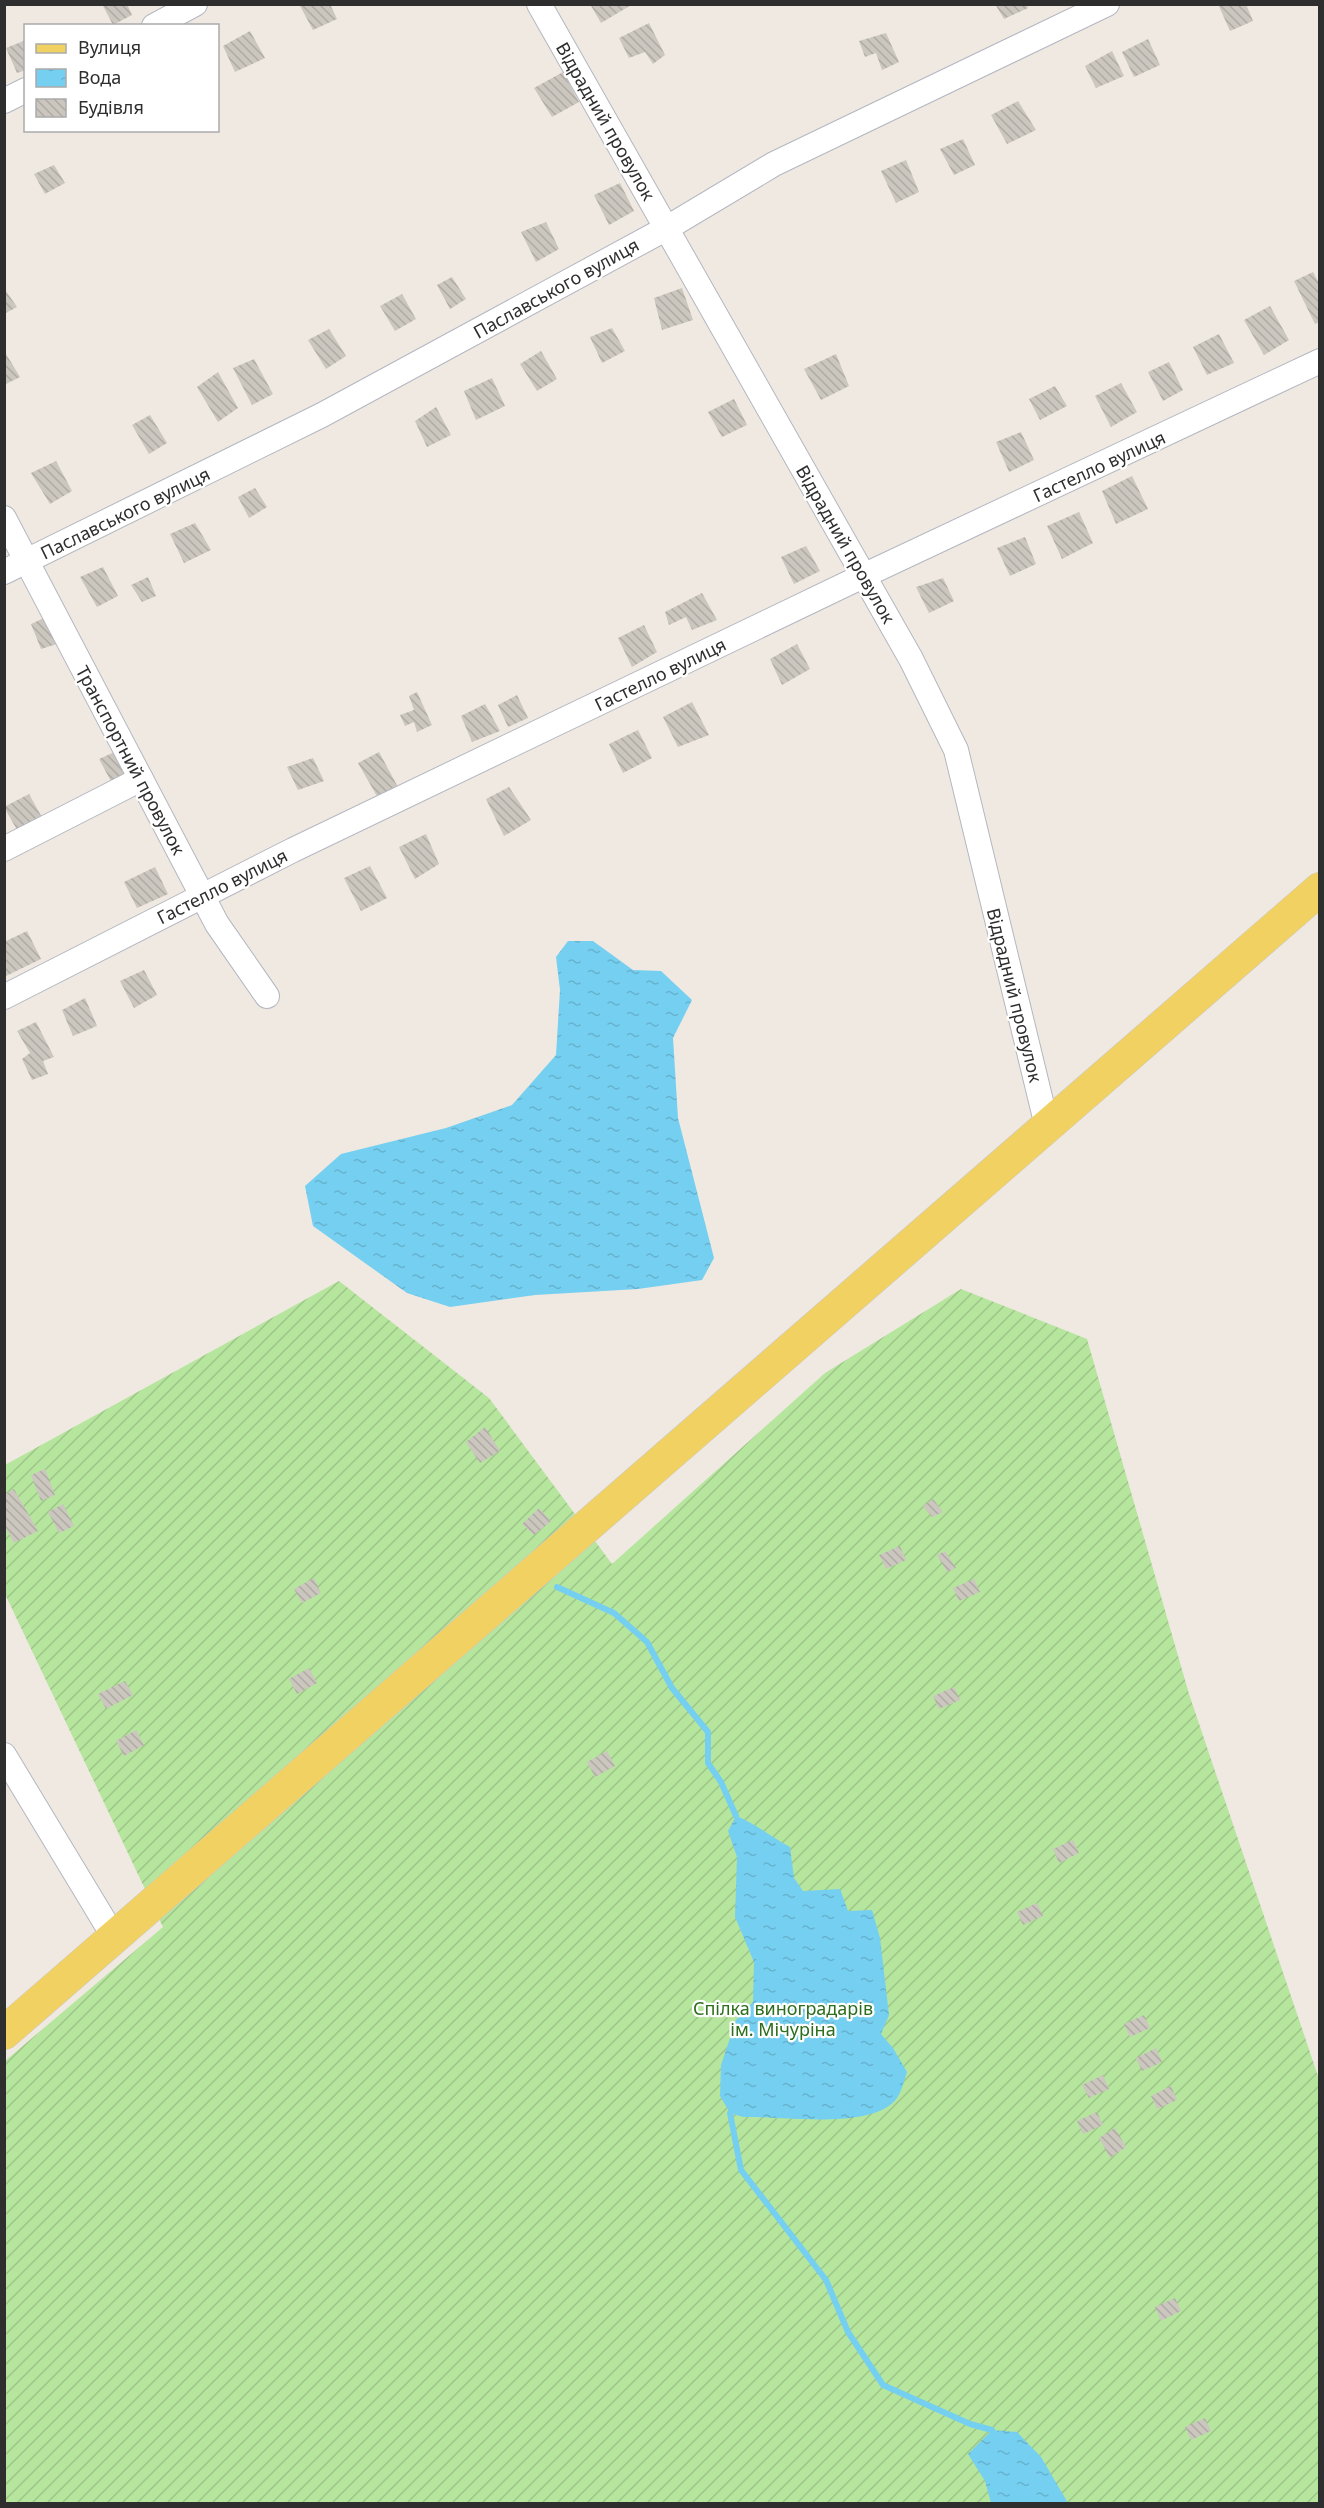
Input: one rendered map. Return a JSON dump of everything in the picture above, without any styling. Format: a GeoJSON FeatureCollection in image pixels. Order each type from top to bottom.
{"type":"FeatureCollection","features":[{"type":"Feature","properties":{"kind":"main road"},"geometry":{"type":"LineString","coordinates":[[4,2033],[1320,888]]}},
{"type":"Feature","properties":{"kind":"street"},"geometry":{"type":"LineString","coordinates":[[158,24],[195,4]]}},
{"type":"Feature","properties":{"kind":"street","name":"Відрадний провулок"},"geometry":{"type":"LineString","coordinates":[[539,4],[911,659],[956,750],[1047,1126]]}},
{"type":"Feature","properties":{"kind":"street","name":"Паславського вулиця"},"geometry":{"type":"LineString","coordinates":[[4,572],[322,415],[667,228],[774,164],[1107,4]]}},
{"type":"Feature","properties":{"kind":"street"},"geometry":{"type":"LineString","coordinates":[[4,101],[24,91]]}},
{"type":"Feature","properties":{"kind":"street","name":"Гастелло вулиця"},"geometry":{"type":"LineString","coordinates":[[4,997],[304,844],[863,576],[1320,361]]}},
{"type":"Feature","properties":{"kind":"street","name":"Транспортний провулок"},"geometry":{"type":"LineString","coordinates":[[4,518],[217,924],[267,996]]}},
{"type":"Feature","properties":{"kind":"street"},"geometry":{"type":"LineString","coordinates":[[4,849],[141,779]]}},
{"type":"Feature","properties":{"kind":"street"},"geometry":{"type":"LineString","coordinates":[[4,1755],[114,1937]]}},
{"type":"Feature","properties":{"kind":"green space","name":"Спілка виноградарів ім. Мічуріна"},"geometry":{"type":"Polygon","coordinates":[[[339,1281],[489,1398],[612,1564],[825,1373],[961,1289],[1087,1339],[1189,1694],[1319,2079],[1319,2503],[5,2503],[5,2061],[163,1927],[5,1594],[5,1465],[339,1281]]]}},
{"type":"Feature","properties":{"kind":"water"},"geometry":{"type":"Polygon","coordinates":[[[568,941],[593,941],[633,970],[661,971],[692,1000],[673,1038],[678,1118],[714,1258],[702,1280],[638,1289],[535,1295],[450,1307],[407,1293],[313,1226],[305,1186],[341,1154],[446,1128],[512,1105],[556,1055],[560,990],[556,957],[568,941]]]}},
{"type":"Feature","properties":{"kind":"water"},"geometry":{"type":"Polygon","coordinates":[[[736,1816],[790,1847],[794,1878],[803,1891],[840,1889],[848,1911],[872,1910],[880,1938],[889,2015],[881,2034],[893,2048],[907,2072],[899,2095],[885,2108],[868,2115],[825,2120],[743,2117],[730,2113],[720,2096],[721,2065],[736,2020],[753,2002],[754,1962],[735,1917],[737,1857],[728,1831],[736,1816]]]}},
{"type":"Feature","properties":{"kind":"water"},"geometry":{"type":"Polygon","coordinates":[[[992,2430],[1017,2432],[1041,2457],[1068,2503],[991,2503],[985,2481],[968,2454],[992,2430]]]}},
{"type":"Feature","properties":{"kind":"building"},"geometry":{"type":"Polygon","coordinates":[[[102,4],[127,4],[132,15],[112,24],[102,4]]]}},
{"type":"Feature","properties":{"kind":"building"},"geometry":{"type":"Polygon","coordinates":[[[299,4],[330,4],[337,19],[313,30],[299,4]]]}},
{"type":"Feature","properties":{"kind":"building"},"geometry":{"type":"Polygon","coordinates":[[[590,4],[633,4],[601,23],[590,4]]]}},
{"type":"Feature","properties":{"kind":"building"},"geometry":{"type":"Polygon","coordinates":[[[995,4],[1026,4],[1028,8],[1004,19],[995,4]]]}},
{"type":"Feature","properties":{"kind":"building"},"geometry":{"type":"Polygon","coordinates":[[[1218,4],[1246,4],[1253,21],[1230,31],[1218,4]]]}},
{"type":"Feature","properties":{"kind":"building"},"geometry":{"type":"Polygon","coordinates":[[[649,23],[665,55],[653,64],[645,52],[629,58],[619,38],[649,23]]]}},
{"type":"Feature","properties":{"kind":"building"},"geometry":{"type":"Polygon","coordinates":[[[250,31],[265,58],[235,72],[223,46],[250,31]]]}},
{"type":"Feature","properties":{"kind":"building"},"geometry":{"type":"Polygon","coordinates":[[[886,33],[899,62],[882,70],[876,53],[865,57],[859,41],[886,33]]]}},
{"type":"Feature","properties":{"kind":"building"},"geometry":{"type":"Polygon","coordinates":[[[1148,39],[1160,65],[1134,77],[1122,52],[1148,39]]]}},
{"type":"Feature","properties":{"kind":"building"},"geometry":{"type":"Polygon","coordinates":[[[24,41],[24,71],[17,73],[6,48],[24,41]]]}},
{"type":"Feature","properties":{"kind":"building"},"geometry":{"type":"Polygon","coordinates":[[[1112,51],[1124,76],[1096,88],[1085,66],[1112,51]]]}},
{"type":"Feature","properties":{"kind":"building"},"geometry":{"type":"Polygon","coordinates":[[[563,72],[579,102],[552,117],[534,88],[563,72]]]}},
{"type":"Feature","properties":{"kind":"building"},"geometry":{"type":"Polygon","coordinates":[[[1018,101],[1036,130],[1007,144],[991,115],[1018,101]]]}},
{"type":"Feature","properties":{"kind":"building"},"geometry":{"type":"Polygon","coordinates":[[[963,139],[975,165],[954,175],[940,149],[963,139]]]}},
{"type":"Feature","properties":{"kind":"building"},"geometry":{"type":"Polygon","coordinates":[[[906,160],[919,192],[896,203],[881,171],[906,160]]]}},
{"type":"Feature","properties":{"kind":"building"},"geometry":{"type":"Polygon","coordinates":[[[54,165],[65,183],[45,194],[34,174],[54,165]]]}},
{"type":"Feature","properties":{"kind":"building"},"geometry":{"type":"Polygon","coordinates":[[[620,183],[634,211],[609,225],[594,195],[620,183]]]}},
{"type":"Feature","properties":{"kind":"building"},"geometry":{"type":"Polygon","coordinates":[[[546,222],[559,249],[536,262],[521,232],[546,222]]]}},
{"type":"Feature","properties":{"kind":"building"},"geometry":{"type":"Polygon","coordinates":[[[1313,272],[1320,285],[1320,322],[1315,324],[1294,281],[1313,272]]]}},
{"type":"Feature","properties":{"kind":"building"},"geometry":{"type":"Polygon","coordinates":[[[452,277],[466,299],[450,309],[437,285],[452,277]]]}},
{"type":"Feature","properties":{"kind":"building"},"geometry":{"type":"Polygon","coordinates":[[[682,288],[693,320],[662,330],[654,298],[682,288]]]}},
{"type":"Feature","properties":{"kind":"building"},"geometry":{"type":"Polygon","coordinates":[[[6,291],[17,307],[4,314],[4,292],[6,291]]]}},
{"type":"Feature","properties":{"kind":"building"},"geometry":{"type":"Polygon","coordinates":[[[402,294],[416,319],[395,331],[380,306],[402,294]]]}},
{"type":"Feature","properties":{"kind":"building"},"geometry":{"type":"Polygon","coordinates":[[[1270,306],[1289,340],[1264,355],[1244,320],[1270,306]]]}},
{"type":"Feature","properties":{"kind":"building"},"geometry":{"type":"Polygon","coordinates":[[[612,328],[625,351],[602,363],[590,337],[612,328]]]}},
{"type":"Feature","properties":{"kind":"building"},"geometry":{"type":"Polygon","coordinates":[[[329,329],[346,356],[326,369],[308,340],[329,329]]]}},
{"type":"Feature","properties":{"kind":"building"},"geometry":{"type":"Polygon","coordinates":[[[1219,334],[1234,363],[1207,375],[1193,347],[1219,334]]]}},
{"type":"Feature","properties":{"kind":"building"},"geometry":{"type":"Polygon","coordinates":[[[541,351],[557,379],[537,391],[520,364],[541,351]]]}},
{"type":"Feature","properties":{"kind":"building"},"geometry":{"type":"Polygon","coordinates":[[[6,354],[20,377],[4,385],[4,355],[6,354]]]}},
{"type":"Feature","properties":{"kind":"building"},"geometry":{"type":"Polygon","coordinates":[[[836,354],[849,386],[821,400],[804,369],[836,354]]]}},
{"type":"Feature","properties":{"kind":"building"},"geometry":{"type":"Polygon","coordinates":[[[254,359],[273,394],[252,405],[233,368],[254,359]]]}},
{"type":"Feature","properties":{"kind":"building"},"geometry":{"type":"Polygon","coordinates":[[[1169,362],[1183,390],[1163,401],[1148,372],[1169,362]]]}},
{"type":"Feature","properties":{"kind":"building"},"geometry":{"type":"Polygon","coordinates":[[[218,372],[238,408],[218,422],[197,387],[218,372]]]}},
{"type":"Feature","properties":{"kind":"building"},"geometry":{"type":"Polygon","coordinates":[[[492,378],[505,406],[476,420],[464,391],[492,378]]]}},
{"type":"Feature","properties":{"kind":"building"},"geometry":{"type":"Polygon","coordinates":[[[1121,383],[1137,412],[1111,427],[1095,396],[1121,383]]]}},
{"type":"Feature","properties":{"kind":"building"},"geometry":{"type":"Polygon","coordinates":[[[1055,386],[1067,406],[1040,420],[1029,399],[1055,386]]]}},
{"type":"Feature","properties":{"kind":"building"},"geometry":{"type":"Polygon","coordinates":[[[734,399],[747,425],[722,437],[708,412],[734,399]]]}},
{"type":"Feature","properties":{"kind":"building"},"geometry":{"type":"Polygon","coordinates":[[[436,407],[451,435],[427,447],[415,421],[436,407]]]}},
{"type":"Feature","properties":{"kind":"building"},"geometry":{"type":"Polygon","coordinates":[[[150,415],[167,443],[149,454],[132,425],[150,415]]]}},
{"type":"Feature","properties":{"kind":"building"},"geometry":{"type":"Polygon","coordinates":[[[1021,432],[1034,460],[1009,472],[996,442],[1021,432]]]}},
{"type":"Feature","properties":{"kind":"building"},"geometry":{"type":"Polygon","coordinates":[[[56,461],[72,491],[50,504],[31,473],[56,461]]]}},
{"type":"Feature","properties":{"kind":"building"},"geometry":{"type":"Polygon","coordinates":[[[1132,476],[1148,509],[1116,524],[1102,491],[1132,476]]]}},
{"type":"Feature","properties":{"kind":"building"},"geometry":{"type":"Polygon","coordinates":[[[255,488],[267,507],[249,518],[238,497],[255,488]]]}},
{"type":"Feature","properties":{"kind":"building"},"geometry":{"type":"Polygon","coordinates":[[[1079,512],[1093,543],[1062,559],[1047,526],[1079,512]]]}},
{"type":"Feature","properties":{"kind":"building"},"geometry":{"type":"Polygon","coordinates":[[[195,523],[211,550],[184,563],[170,534],[195,523]]]}},
{"type":"Feature","properties":{"kind":"building"},"geometry":{"type":"Polygon","coordinates":[[[1025,537],[1036,564],[1010,576],[997,548],[1025,537]]]}},
{"type":"Feature","properties":{"kind":"building"},"geometry":{"type":"Polygon","coordinates":[[[806,546],[820,571],[794,584],[781,557],[806,546]]]}},
{"type":"Feature","properties":{"kind":"building"},"geometry":{"type":"Polygon","coordinates":[[[103,567],[118,596],[97,607],[80,577],[103,567]]]}},
{"type":"Feature","properties":{"kind":"building"},"geometry":{"type":"Polygon","coordinates":[[[148,577],[156,596],[142,602],[131,585],[148,577]]]}},
{"type":"Feature","properties":{"kind":"building"},"geometry":{"type":"Polygon","coordinates":[[[943,578],[954,601],[929,613],[916,587],[943,578]]]}},
{"type":"Feature","properties":{"kind":"building"},"geometry":{"type":"Polygon","coordinates":[[[702,593],[717,620],[692,630],[686,617],[669,625],[665,612],[702,593]]]}},
{"type":"Feature","properties":{"kind":"building"},"geometry":{"type":"Polygon","coordinates":[[[46,617],[60,643],[41,649],[31,624],[46,617]]]}},
{"type":"Feature","properties":{"kind":"building"},"geometry":{"type":"Polygon","coordinates":[[[644,625],[657,652],[632,667],[618,638],[644,625]]]}},
{"type":"Feature","properties":{"kind":"building"},"geometry":{"type":"Polygon","coordinates":[[[797,644],[810,669],[782,685],[770,659],[797,644]]]}},
{"type":"Feature","properties":{"kind":"building"},"geometry":{"type":"Polygon","coordinates":[[[417,692],[432,725],[417,732],[414,722],[405,726],[400,715],[414,710],[409,696],[417,692]]]}},
{"type":"Feature","properties":{"kind":"building"},"geometry":{"type":"Polygon","coordinates":[[[517,695],[528,718],[508,727],[498,705],[517,695]]]}},
{"type":"Feature","properties":{"kind":"building"},"geometry":{"type":"Polygon","coordinates":[[[692,702],[709,735],[678,747],[663,717],[692,702]]]}},
{"type":"Feature","properties":{"kind":"building"},"geometry":{"type":"Polygon","coordinates":[[[485,704],[500,731],[472,742],[461,716],[485,704]]]}},
{"type":"Feature","properties":{"kind":"building"},"geometry":{"type":"Polygon","coordinates":[[[638,730],[652,758],[623,773],[609,744],[638,730]]]}},
{"type":"Feature","properties":{"kind":"building"},"geometry":{"type":"Polygon","coordinates":[[[119,750],[133,777],[113,785],[99,759],[119,750]]]}},
{"type":"Feature","properties":{"kind":"building"},"geometry":{"type":"Polygon","coordinates":[[[379,752],[398,787],[378,798],[358,763],[379,752]]]}},
{"type":"Feature","properties":{"kind":"building"},"geometry":{"type":"Polygon","coordinates":[[[313,758],[324,781],[298,790],[287,767],[313,758]]]}},
{"type":"Feature","properties":{"kind":"building"},"geometry":{"type":"Polygon","coordinates":[[[509,787],[531,820],[504,836],[486,799],[509,787]]]}},
{"type":"Feature","properties":{"kind":"building"},"geometry":{"type":"Polygon","coordinates":[[[29,794],[44,821],[20,835],[4,807],[29,794]]]}},
{"type":"Feature","properties":{"kind":"building"},"geometry":{"type":"Polygon","coordinates":[[[426,834],[439,864],[415,879],[399,847],[426,834]]]}},
{"type":"Feature","properties":{"kind":"building"},"geometry":{"type":"Polygon","coordinates":[[[370,866],[387,898],[361,911],[344,878],[370,866]]]}},
{"type":"Feature","properties":{"kind":"building"},"geometry":{"type":"Polygon","coordinates":[[[155,867],[168,894],[137,908],[124,882],[155,867]]]}},
{"type":"Feature","properties":{"kind":"building"},"geometry":{"type":"Polygon","coordinates":[[[27,931],[41,959],[4,977],[4,942],[27,931]]]}},
{"type":"Feature","properties":{"kind":"building"},"geometry":{"type":"Polygon","coordinates":[[[144,970],[157,995],[134,1008],[120,981],[144,970]]]}},
{"type":"Feature","properties":{"kind":"building"},"geometry":{"type":"Polygon","coordinates":[[[85,998],[97,1026],[73,1036],[62,1010],[85,998]]]}},
{"type":"Feature","properties":{"kind":"building"},"geometry":{"type":"Polygon","coordinates":[[[36,1022],[54,1057],[43,1061],[48,1074],[32,1080],[22,1059],[30,1053],[17,1031],[36,1022]]]}},
{"type":"Feature","properties":{"kind":"building"},"geometry":{"type":"Polygon","coordinates":[[[485,1427],[500,1451],[480,1463],[466,1442],[485,1427]]]}},
{"type":"Feature","properties":{"kind":"building"},"geometry":{"type":"Polygon","coordinates":[[[45,1469],[55,1495],[41,1501],[31,1475],[45,1469]]]}},
{"type":"Feature","properties":{"kind":"building"},"geometry":{"type":"Polygon","coordinates":[[[14,1489],[38,1531],[14,1543],[4,1525],[4,1495],[14,1489]]]}},
{"type":"Feature","properties":{"kind":"building"},"geometry":{"type":"Polygon","coordinates":[[[933,1499],[943,1512],[932,1517],[923,1506],[933,1499]]]}},
{"type":"Feature","properties":{"kind":"building"},"geometry":{"type":"Polygon","coordinates":[[[63,1504],[74,1526],[59,1533],[48,1512],[63,1504]]]}},
{"type":"Feature","properties":{"kind":"building"},"geometry":{"type":"Polygon","coordinates":[[[539,1508],[551,1521],[534,1535],[522,1524],[539,1508]]]}},
{"type":"Feature","properties":{"kind":"building"},"geometry":{"type":"Polygon","coordinates":[[[900,1546],[906,1560],[886,1569],[879,1555],[900,1546]]]}},
{"type":"Feature","properties":{"kind":"building"},"geometry":{"type":"Polygon","coordinates":[[[945,1551],[956,1568],[947,1572],[937,1555],[945,1551]]]}},
{"type":"Feature","properties":{"kind":"building"},"geometry":{"type":"Polygon","coordinates":[[[314,1578],[321,1593],[302,1603],[294,1589],[314,1578]]]}},
{"type":"Feature","properties":{"kind":"building"},"geometry":{"type":"Polygon","coordinates":[[[974,1579],[980,1592],[959,1601],[953,1588],[974,1579]]]}},
{"type":"Feature","properties":{"kind":"building"},"geometry":{"type":"Polygon","coordinates":[[[309,1668],[317,1683],[297,1694],[289,1679],[309,1668]]]}},
{"type":"Feature","properties":{"kind":"building"},"geometry":{"type":"Polygon","coordinates":[[[125,1681],[133,1695],[106,1709],[98,1694],[125,1681]]]}},
{"type":"Feature","properties":{"kind":"building"},"geometry":{"type":"Polygon","coordinates":[[[954,1687],[960,1700],[939,1709],[933,1696],[954,1687]]]}},
{"type":"Feature","properties":{"kind":"building"},"geometry":{"type":"Polygon","coordinates":[[[136,1730],[144,1745],[124,1756],[116,1741],[136,1730]]]}},
{"type":"Feature","properties":{"kind":"building"},"geometry":{"type":"Polygon","coordinates":[[[607,1751],[615,1766],[595,1777],[587,1762],[607,1751]]]}},
{"type":"Feature","properties":{"kind":"building"},"geometry":{"type":"Polygon","coordinates":[[[1073,1840],[1079,1853],[1059,1863],[1053,1849],[1073,1840]]]}},
{"type":"Feature","properties":{"kind":"building"},"geometry":{"type":"Polygon","coordinates":[[[1037,1903],[1043,1916],[1023,1925],[1017,1912],[1037,1903]]]}},
{"type":"Feature","properties":{"kind":"building"},"geometry":{"type":"Polygon","coordinates":[[[1144,2015],[1150,2028],[1130,2037],[1124,2024],[1144,2015]]]}},
{"type":"Feature","properties":{"kind":"building"},"geometry":{"type":"Polygon","coordinates":[[[1156,2048],[1162,2062],[1142,2071],[1136,2058],[1156,2048]]]}},
{"type":"Feature","properties":{"kind":"building"},"geometry":{"type":"Polygon","coordinates":[[[1103,2075],[1109,2089],[1089,2098],[1082,2085],[1103,2075]]]}},
{"type":"Feature","properties":{"kind":"building"},"geometry":{"type":"Polygon","coordinates":[[[1171,2086],[1177,2100],[1157,2109],[1151,2096],[1171,2086]]]}},
{"type":"Feature","properties":{"kind":"building"},"geometry":{"type":"Polygon","coordinates":[[[1097,2112],[1103,2125],[1083,2134],[1077,2121],[1097,2112]]]}},
{"type":"Feature","properties":{"kind":"building"},"geometry":{"type":"Polygon","coordinates":[[[1115,2128],[1126,2147],[1110,2158],[1099,2138],[1115,2128]]]}},
{"type":"Feature","properties":{"kind":"building"},"geometry":{"type":"Polygon","coordinates":[[[1175,2298],[1181,2311],[1161,2321],[1155,2307],[1175,2298]]]}},
{"type":"Feature","properties":{"kind":"building"},"geometry":{"type":"Polygon","coordinates":[[[1205,2418],[1211,2431],[1191,2440],[1185,2427],[1205,2418]]]}},
{"type":"Feature","properties":{"kind":"waterway"},"geometry":{"type":"LineString","coordinates":[[557,1587],[614,1613],[647,1642],[672,1688],[708,1732],[708,1763],[721,1782],[736,1816]]}},
{"type":"Feature","properties":{"kind":"waterway"},"geometry":{"type":"LineString","coordinates":[[730,2113],[741,2170],[826,2280],[848,2332],[883,2385],[970,2424],[992,2430]]}}]}
